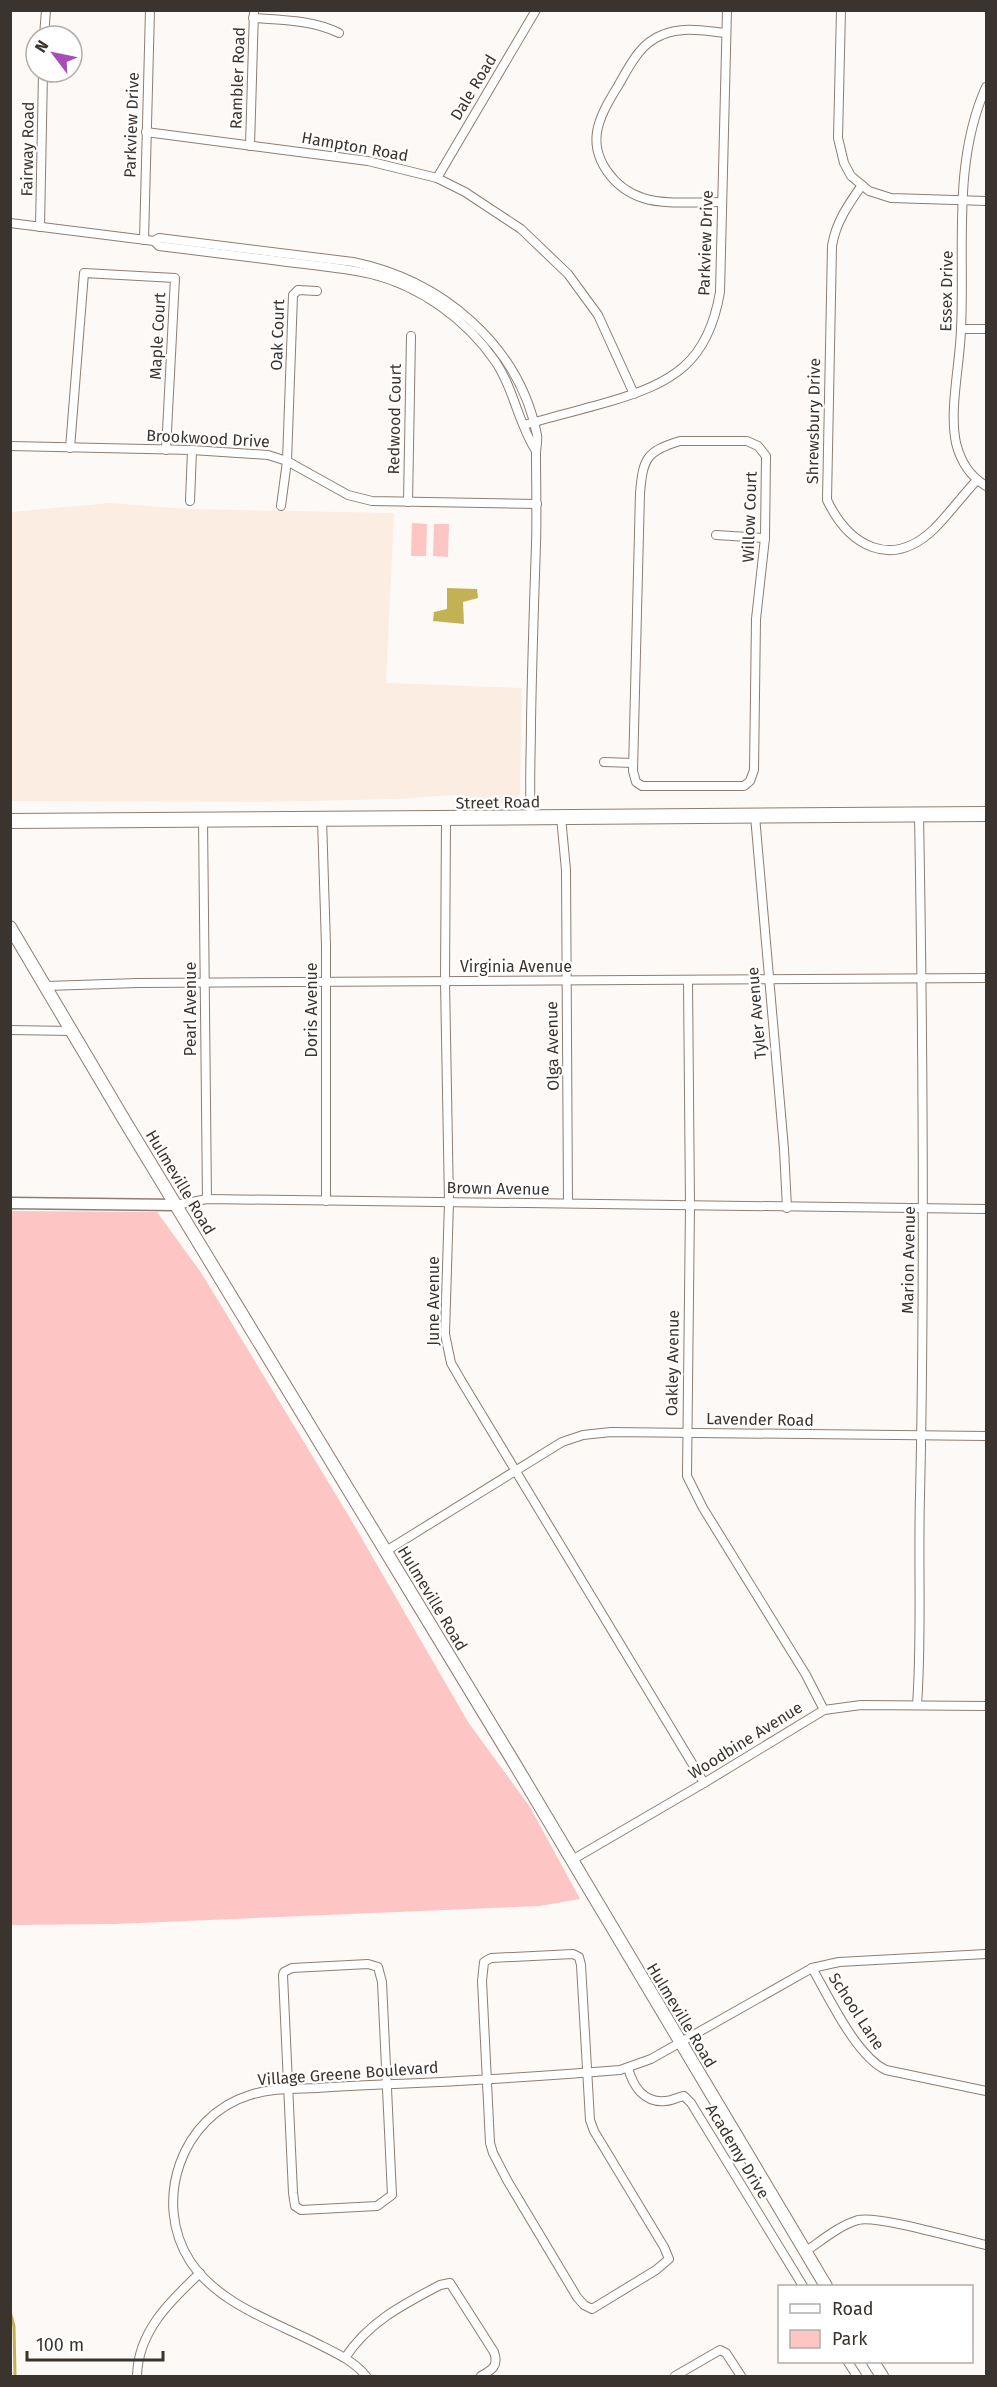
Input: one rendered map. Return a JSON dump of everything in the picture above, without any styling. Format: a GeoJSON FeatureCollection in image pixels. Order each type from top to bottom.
{"type":"FeatureCollection","features":[{"type":"Feature","properties":{"kind":"main road","name":"Street Road"},"geometry":{"type":"LineString","coordinates":[[10,821],[987,814]]}},
{"type":"Feature","properties":{"kind":"main road","name":"Hulmeville Road"},"geometry":{"type":"LineString","coordinates":[[10,927],[825,2285]]}},
{"type":"Feature","properties":{"kind":"main road"},"geometry":{"type":"LineString","coordinates":[[874,2363],[882,2376]]}},
{"type":"Feature","properties":{"kind":"street","name":"Parkview Drive"},"geometry":{"type":"LineString","coordinates":[[149,240],[146,132],[150,10]]}},
{"type":"Feature","properties":{"kind":"street","name":"Dale Road"},"geometry":{"type":"LineString","coordinates":[[437,178],[536,10]]}},
{"type":"Feature","properties":{"kind":"street","name":"Parkview Drive"},"geometry":{"type":"LineString","coordinates":[[524,425],[650,389],[684,367],[698,351],[712,325],[720,292],[727,10]]}},
{"type":"Feature","properties":{"kind":"street"},"geometry":{"type":"LineString","coordinates":[[841,10],[838,138],[844,163],[851,176],[869,191],[891,198],[987,201]]}},
{"type":"Feature","properties":{"kind":"street"},"geometry":{"type":"LineString","coordinates":[[254,14],[322,26],[339,33]]}},
{"type":"Feature","properties":{"kind":"street","name":"Rambler Road"},"geometry":{"type":"LineString","coordinates":[[250,146],[254,14]]}},
{"type":"Feature","properties":{"kind":"street"},"geometry":{"type":"LineString","coordinates":[[722,202],[645,199],[629,192],[605,169],[597,138],[601,118],[608,103],[646,45],[670,32],[699,30],[726,33]]}},
{"type":"Feature","properties":{"kind":"street","name":"Fairway Road"},"geometry":{"type":"LineString","coordinates":[[40,227],[44,84]]}},
{"type":"Feature","properties":{"kind":"street","name":"Essex Drive"},"geometry":{"type":"LineString","coordinates":[[987,87],[970,136],[962,201],[961,329],[954,421],[956,442],[962,461],[972,477],[987,486]]}},
{"type":"Feature","properties":{"kind":"street","name":"Hampton Road"},"geometry":{"type":"LineString","coordinates":[[146,132],[368,161],[437,178],[504,216],[555,260],[598,315],[634,394]]}},
{"type":"Feature","properties":{"kind":"street","name":"Shrewsbury Drive"},"geometry":{"type":"LineString","coordinates":[[862,185],[841,215],[835,229],[832,246],[827,500],[834,516],[846,531],[866,546],[881,550],[895,549],[913,544],[933,530],[977,480]]}},
{"type":"Feature","properties":{"kind":"street"},"geometry":{"type":"LineString","coordinates":[[10,223],[149,240],[159,238],[377,267],[411,279],[450,303],[486,336],[516,381],[534,422],[538,438],[531,817]]}},
{"type":"Feature","properties":{"kind":"street"},"geometry":{"type":"LineString","coordinates":[[149,240],[159,246],[345,269],[404,285],[442,307],[482,344],[504,375],[536,451]]}},
{"type":"Feature","properties":{"kind":"street","name":"Maple Court"},"geometry":{"type":"LineString","coordinates":[[70,448],[84,273],[175,278],[166,450]]}},
{"type":"Feature","properties":{"kind":"street","name":"Oak Court"},"geometry":{"type":"LineString","coordinates":[[287,461],[293,295],[298,290],[317,291]]}},
{"type":"Feature","properties":{"kind":"street"},"geometry":{"type":"LineString","coordinates":[[961,329],[987,329]]}},
{"type":"Feature","properties":{"kind":"street","name":"Redwood Court"},"geometry":{"type":"LineString","coordinates":[[408,502],[411,336]]}},
{"type":"Feature","properties":{"kind":"street","name":"Willow Court"},"geometry":{"type":"LineString","coordinates":[[680,441],[747,441],[758,446],[766,456],[765,538],[756,619],[754,771],[750,781],[744,786],[642,786],[636,782],[633,763],[640,492],[643,465],[658,447],[680,441]]}},
{"type":"Feature","properties":{"kind":"street","name":"Brookwood Drive"},"geometry":{"type":"LineString","coordinates":[[10,446],[268,454],[287,461],[348,495],[372,501],[537,504]]}},
{"type":"Feature","properties":{"kind":"street"},"geometry":{"type":"LineString","coordinates":[[190,501],[192,450]]}},
{"type":"Feature","properties":{"kind":"street"},"geometry":{"type":"LineString","coordinates":[[281,506],[287,461]]}},
{"type":"Feature","properties":{"kind":"street"},"geometry":{"type":"LineString","coordinates":[[716,535],[765,538]]}},
{"type":"Feature","properties":{"kind":"street"},"geometry":{"type":"LineString","coordinates":[[604,762],[633,763]]}},
{"type":"Feature","properties":{"kind":"street","name":"Marion Avenue"},"geometry":{"type":"LineString","coordinates":[[917,1705],[920,1670],[918,1575],[924,1209],[919,814]]}},
{"type":"Feature","properties":{"kind":"street","name":"Tyler Avenue"},"geometry":{"type":"LineString","coordinates":[[755,816],[784,1149],[787,1208]]}},
{"type":"Feature","properties":{"kind":"street","name":"Olga Avenue"},"geometry":{"type":"LineString","coordinates":[[561,817],[566,870],[568,1203]]}},
{"type":"Feature","properties":{"kind":"street","name":"Doris Avenue"},"geometry":{"type":"LineString","coordinates":[[322,819],[326,982],[326,1201]]}},
{"type":"Feature","properties":{"kind":"street","name":"June Avenue"},"geometry":{"type":"LineString","coordinates":[[446,819],[445,981],[449,1202],[445,1334],[447,1351],[462,1382],[704,1783]]}},
{"type":"Feature","properties":{"kind":"street","name":"Pearl Avenue"},"geometry":{"type":"LineString","coordinates":[[203,820],[207,1199]]}},
{"type":"Feature","properties":{"kind":"street","name":"Virginia Avenue"},"geometry":{"type":"LineString","coordinates":[[46,986],[138,983],[206,985],[326,982],[987,978]]}},
{"type":"Feature","properties":{"kind":"street","name":"Oakley Avenue"},"geometry":{"type":"LineString","coordinates":[[688,980],[690,1206],[687,1476],[689,1483],[806,1676],[824,1710]]}},
{"type":"Feature","properties":{"kind":"street"},"geometry":{"type":"LineString","coordinates":[[10,1030],[72,1030]]}},
{"type":"Feature","properties":{"kind":"street","name":"Brown Avenue"},"geometry":{"type":"LineString","coordinates":[[10,1203],[176,1205],[207,1199],[987,1209]]}},
{"type":"Feature","properties":{"kind":"street","name":"Lavender Road"},"geometry":{"type":"LineString","coordinates":[[386,1551],[562,1442],[583,1435],[611,1432],[987,1436]]}},
{"type":"Feature","properties":{"kind":"street","name":"Woodbine Avenue"},"geometry":{"type":"LineString","coordinates":[[572,1860],[824,1710],[842,1706],[987,1706]]}},
{"type":"Feature","properties":{"kind":"street"},"geometry":{"type":"LineString","coordinates":[[573,1954],[579,1957],[588,2111],[594,2131],[669,2259],[656,2270],[592,2309],[584,2305],[577,2297],[497,2162],[490,2143],[487,2078],[483,1962],[491,1958],[573,1954]]}},
{"type":"Feature","properties":{"kind":"street","name":"Village Greene Boulevard"},"geometry":{"type":"LineString","coordinates":[[366,2376],[345,2358],[224,2295],[200,2274],[190,2261],[178,2236],[173,2212],[174,2181],[184,2151],[206,2122],[231,2103],[252,2094],[287,2088],[586,2073],[628,2068],[680,2044],[812,1968],[839,1962],[987,1954]]}},
{"type":"Feature","properties":{"kind":"street"},"geometry":{"type":"LineString","coordinates":[[368,1964],[378,1966],[392,2195],[377,2206],[312,2210],[297,2208],[294,2203],[287,2088],[282,1985],[284,1972],[292,1968],[368,1964]]}},
{"type":"Feature","properties":{"kind":"street","name":"School Lane"},"geometry":{"type":"LineString","coordinates":[[812,1968],[864,2054],[877,2066],[886,2070],[987,2091]]}},
{"type":"Feature","properties":{"kind":"street","name":"Academy Drive"},"geometry":{"type":"LineString","coordinates":[[628,2068],[635,2086],[650,2098],[665,2101],[684,2096],[691,2103],[801,2285]]}},
{"type":"Feature","properties":{"kind":"street"},"geometry":{"type":"LineString","coordinates":[[806,2251],[846,2226],[861,2220],[891,2224],[987,2245]]}},
{"type":"Feature","properties":{"kind":"street"},"geometry":{"type":"LineString","coordinates":[[137,2376],[140,2353],[153,2325],[177,2295],[200,2274]]}},
{"type":"Feature","properties":{"kind":"street"},"geometry":{"type":"LineString","coordinates":[[345,2358],[357,2340],[381,2319],[440,2285],[450,2283],[497,2360],[495,2367],[481,2376]]}},
{"type":"Feature","properties":{"kind":"street"},"geometry":{"type":"LineString","coordinates":[[675,2376],[720,2350],[726,2353],[741,2376]]}},
{"type":"Feature","properties":{"kind":"shaded area"},"geometry":{"type":"Polygon","coordinates":[[[110,503],[189,509],[394,513],[386,683],[522,688],[520,795],[513,803],[478,802],[454,795],[398,799],[262,802],[11,801],[11,512],[110,503]]]}},
{"type":"Feature","properties":{"kind":"shaded area"},"geometry":{"type":"Polygon","coordinates":[[[447,588],[477,589],[478,598],[463,602],[464,624],[433,621],[434,612],[447,609],[447,588]]]}},
{"type":"Feature","properties":{"kind":"green space"},"geometry":{"type":"Polygon","coordinates":[[[412,523],[427,524],[426,556],[411,556],[412,523]]]}},
{"type":"Feature","properties":{"kind":"green space"},"geometry":{"type":"Polygon","coordinates":[[[434,524],[449,524],[448,557],[433,556],[434,524]]]}},
{"type":"Feature","properties":{"kind":"green space"},"geometry":{"type":"Polygon","coordinates":[[[11,1211],[157,1212],[202,1274],[350,1518],[468,1722],[530,1807],[580,1899],[540,1906],[115,1924],[11,1925],[11,1211]]]}},
{"type":"Feature","properties":{"kind":"waterway"},"geometry":{"type":"LineString","coordinates":[[10,2312],[14,2326],[15,2376]]}}]}
